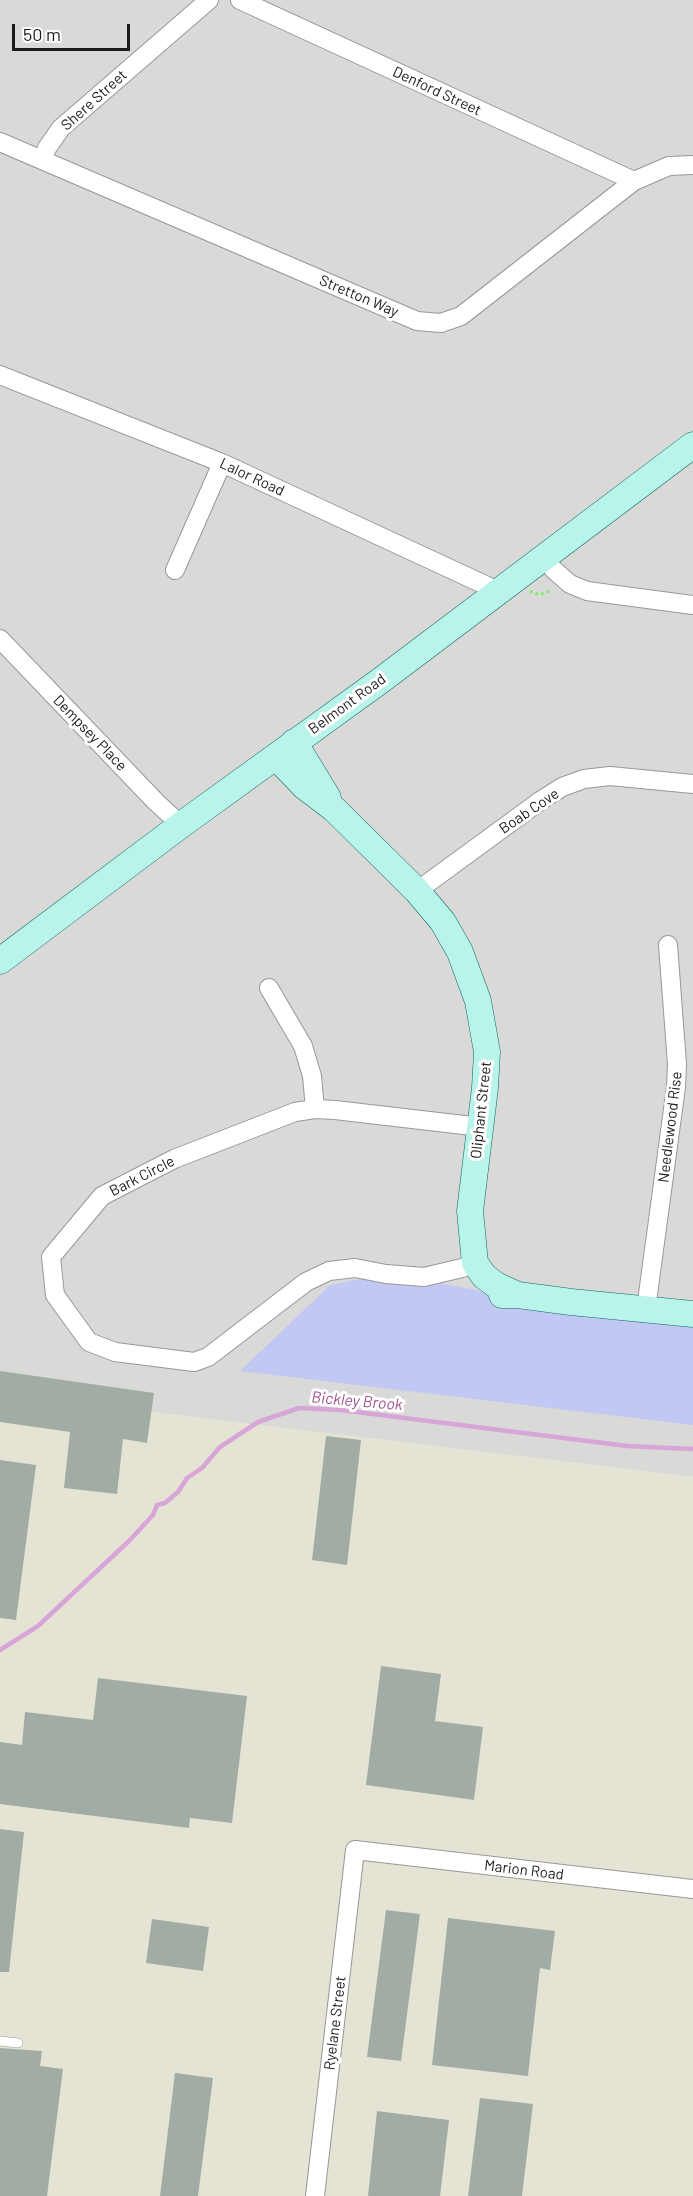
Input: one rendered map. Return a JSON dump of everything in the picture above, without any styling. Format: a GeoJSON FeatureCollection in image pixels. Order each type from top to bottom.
{"type":"FeatureCollection","features":[{"type":"Feature","properties":{"kind":"street","name":"Shere Street"},"geometry":{"type":"LineString","coordinates":[[42,160],[47,148],[61,128],[209,0]]}},
{"type":"Feature","properties":{"kind":"street","name":"Denford Street"},"geometry":{"type":"LineString","coordinates":[[240,0],[634,181]]}},
{"type":"Feature","properties":{"kind":"street","name":"Stretton Way"},"geometry":{"type":"LineString","coordinates":[[0,142],[417,321],[441,323],[461,316],[634,181],[669,166],[693,165]]}},
{"type":"Feature","properties":{"kind":"street","name":"Lalor Road"},"geometry":{"type":"LineString","coordinates":[[0,375],[222,463],[498,591]]}},
{"type":"Feature","properties":{"kind":"street","name":"Belmont Road"},"geometry":{"type":"LineString","coordinates":[[0,961],[181,825],[544,559],[693,445]]}},
{"type":"Feature","properties":{"kind":"street"},"geometry":{"type":"LineString","coordinates":[[175,570],[222,463]]}},
{"type":"Feature","properties":{"kind":"street"},"geometry":{"type":"LineString","coordinates":[[544,559],[570,584],[587,591],[693,605]]}},
{"type":"Feature","properties":{"kind":"street","name":"Dempsey Place"},"geometry":{"type":"LineString","coordinates":[[0,639],[156,802],[181,825]]}},
{"type":"Feature","properties":{"kind":"street","name":"Oliphant Street"},"geometry":{"type":"LineString","coordinates":[[285,750],[318,779],[334,810],[417,891],[443,922],[460,952],[478,1001],[487,1052],[481,1127],[470,1211],[460,1231],[458,1244],[468,1265]]}},
{"type":"Feature","properties":{"kind":"street","name":"Boab Cove"},"geometry":{"type":"LineString","coordinates":[[417,891],[562,787],[584,779],[610,776],[693,784]]}},
{"type":"Feature","properties":{"kind":"street","name":"Needlewood Rise"},"geometry":{"type":"LineString","coordinates":[[646,1309],[676,1087],[677,1064],[668,945]]}},
{"type":"Feature","properties":{"kind":"street"},"geometry":{"type":"LineString","coordinates":[[269,988],[303,1046],[312,1076],[315,1109]]}},
{"type":"Feature","properties":{"kind":"street","name":"Bark Circle"},"geometry":{"type":"LineString","coordinates":[[468,1265],[424,1276],[386,1274],[355,1268],[329,1271],[306,1282],[208,1357],[194,1362],[115,1352],[88,1342],[55,1295],[51,1257],[102,1196],[174,1159],[295,1112],[315,1109],[481,1127]]}},
{"type":"Feature","properties":{"kind":"street"},"geometry":{"type":"LineString","coordinates":[[468,1265],[478,1288],[492,1295],[518,1295],[693,1314]]}},
{"type":"Feature","properties":{"kind":"street","name":"Marion Road"},"geometry":{"type":"LineString","coordinates":[[355,1850],[693,1889]]}},
{"type":"Feature","properties":{"kind":"street","name":"Ryelane Street"},"geometry":{"type":"LineString","coordinates":[[315,2196],[355,1850]]}},
{"type":"Feature","properties":{"kind":"lane"},"geometry":{"type":"LineString","coordinates":[[0,2041],[18,2043]]}},
{"type":"Feature","properties":{"kind":"shaded area"},"geometry":{"type":"Polygon","coordinates":[[[0,0],[693,0],[693,1477],[0,1394],[0,0]]]}},
{"type":"Feature","properties":{"kind":"shaded area"},"geometry":{"type":"Polygon","coordinates":[[[387,1274],[573,1311],[693,1324],[693,1425],[240,1371],[330,1285],[387,1274]]]}},
{"type":"Feature","properties":{"kind":"shaded area"},"geometry":{"type":"Polygon","coordinates":[[[0,1394],[693,1477],[693,2196],[0,2196],[0,1394]]]}},
{"type":"Feature","properties":{"kind":"building"},"geometry":{"type":"Polygon","coordinates":[[[0,1371],[154,1393],[147,1443],[123,1439],[117,1494],[64,1488],[70,1432],[0,1422],[0,1371]]]}},
{"type":"Feature","properties":{"kind":"building"},"geometry":{"type":"Polygon","coordinates":[[[326,1436],[361,1440],[347,1565],[312,1560],[326,1436]]]}},
{"type":"Feature","properties":{"kind":"building"},"geometry":{"type":"Polygon","coordinates":[[[0,1460],[36,1465],[16,1620],[0,1618],[0,1460]]]}},
{"type":"Feature","properties":{"kind":"building"},"geometry":{"type":"Polygon","coordinates":[[[381,1666],[441,1674],[435,1721],[483,1727],[474,1800],[366,1785],[381,1666]]]}},
{"type":"Feature","properties":{"kind":"building"},"geometry":{"type":"Polygon","coordinates":[[[98,1678],[247,1696],[232,1823],[190,1818],[189,1828],[0,1804],[0,1742],[22,1745],[25,1712],[93,1720],[98,1678]]]}},
{"type":"Feature","properties":{"kind":"building"},"geometry":{"type":"Polygon","coordinates":[[[0,1829],[24,1832],[9,1972],[0,1972],[0,1829]]]}},
{"type":"Feature","properties":{"kind":"building"},"geometry":{"type":"Polygon","coordinates":[[[386,1910],[420,1914],[401,2061],[367,2057],[386,1910]]]}},
{"type":"Feature","properties":{"kind":"building"},"geometry":{"type":"Polygon","coordinates":[[[448,1918],[555,1931],[550,1970],[540,1968],[528,2076],[432,2065],[448,1918]]]}},
{"type":"Feature","properties":{"kind":"building"},"geometry":{"type":"Polygon","coordinates":[[[152,1919],[209,1927],[203,1971],[146,1963],[152,1919]]]}},
{"type":"Feature","properties":{"kind":"building"},"geometry":{"type":"Polygon","coordinates":[[[0,2048],[42,2051],[40,2066],[63,2069],[47,2196],[0,2196],[0,2048]]]}},
{"type":"Feature","properties":{"kind":"building"},"geometry":{"type":"Polygon","coordinates":[[[175,2073],[213,2078],[198,2196],[160,2196],[175,2073]]]}},
{"type":"Feature","properties":{"kind":"building"},"geometry":{"type":"Polygon","coordinates":[[[480,2098],[533,2104],[522,2196],[468,2196],[480,2098]]]}},
{"type":"Feature","properties":{"kind":"building"},"geometry":{"type":"Polygon","coordinates":[[[377,2111],[449,2120],[440,2196],[368,2196],[377,2111]]]}},
{"type":"Feature","properties":{"kind":"waterway","name":"Bickley Brook"},"geometry":{"type":"LineString","coordinates":[[0,1650],[38,1626],[129,1541],[153,1515],[157,1505],[165,1503],[178,1492],[187,1478],[202,1468],[220,1447],[258,1422],[299,1408],[341,1410],[627,1446],[693,1449]]}}]}
